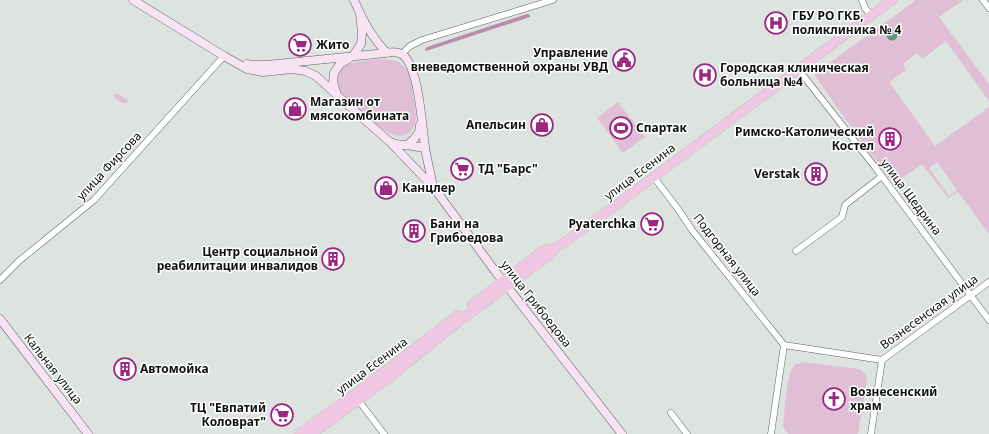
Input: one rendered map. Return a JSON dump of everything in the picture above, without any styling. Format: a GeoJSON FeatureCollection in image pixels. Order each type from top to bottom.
{"type":"FeatureCollection","features":[{"type":"Feature","properties":{"kind":"main road"},"geometry":{"type":"LineString","coordinates":[[133,0],[247,69],[263,72],[292,69],[305,71],[316,76],[391,142],[400,145],[425,148]]}},
{"type":"Feature","properties":{"kind":"main road"},"geometry":{"type":"LineString","coordinates":[[354,0],[374,38],[387,53]]}},
{"type":"Feature","properties":{"kind":"main road","name":"улица Есенина"},"geometry":{"type":"LineString","coordinates":[[299,434],[390,377],[505,284],[550,255],[556,248],[892,0]]}},
{"type":"Feature","properties":{"kind":"main road"},"geometry":{"type":"LineString","coordinates":[[338,95],[333,82],[334,73],[340,64],[353,56],[361,44],[360,13]]}},
{"type":"Feature","properties":{"kind":"main road"},"geometry":{"type":"LineString","coordinates":[[227,58],[254,65],[267,65],[394,52],[402,54],[409,62],[416,81],[425,148],[434,188]]}},
{"type":"Feature","properties":{"kind":"main road"},"geometry":{"type":"LineString","coordinates":[[407,145],[419,132],[420,114]]}},
{"type":"Feature","properties":{"kind":"main road","name":"улица Грибоедова"},"geometry":{"type":"LineString","coordinates":[[391,142],[434,188],[505,284],[622,434]]}},
{"type":"Feature","properties":{"kind":"main road","name":"Кальная улица"},"geometry":{"type":"LineString","coordinates":[[0,319],[88,434]]}},
{"type":"Feature","properties":{"kind":"main road","name":"улица Есенина"},"geometry":{"type":"LineString","coordinates":[[312,434],[356,397]]}},
{"type":"Feature","properties":{"kind":"street"},"geometry":{"type":"LineString","coordinates":[[402,54],[410,46],[422,40],[553,0]]}},
{"type":"Feature","properties":{"kind":"street"},"geometry":{"type":"LineString","coordinates":[[862,0],[865,8],[871,16]]}},
{"type":"Feature","properties":{"kind":"street"},"geometry":{"type":"LineString","coordinates":[[983,0],[989,8]]}},
{"type":"Feature","properties":{"kind":"street","name":"улица Фирсова"},"geometry":{"type":"LineString","coordinates":[[0,280],[19,261],[94,200],[227,58]]}},
{"type":"Feature","properties":{"kind":"street","name":"улица Щедрина"},"geometry":{"type":"LineString","coordinates":[[798,69],[882,176],[989,320]]}},
{"type":"Feature","properties":{"kind":"street"},"geometry":{"type":"LineString","coordinates":[[399,149],[407,145]]}},
{"type":"Feature","properties":{"kind":"street","name":"Подгорная улица"},"geometry":{"type":"LineString","coordinates":[[654,176],[692,230],[784,345]]}},
{"type":"Feature","properties":{"kind":"street"},"geometry":{"type":"LineString","coordinates":[[796,251],[842,217],[845,204],[882,176]]}},
{"type":"Feature","properties":{"kind":"street","name":"Вознесенская улица"},"geometry":{"type":"LineString","coordinates":[[784,345],[882,360],[989,282]]}},
{"type":"Feature","properties":{"kind":"street"},"geometry":{"type":"LineString","coordinates":[[771,434],[784,345]]}},
{"type":"Feature","properties":{"kind":"street","name":"Вознесенская улица"},"geometry":{"type":"LineString","coordinates":[[871,434],[882,360]]}},
{"type":"Feature","properties":{"kind":"street"},"geometry":{"type":"LineString","coordinates":[[356,397],[384,434]]}},
{"type":"Feature","properties":{"kind":"street"},"geometry":{"type":"LineString","coordinates":[[671,413],[687,434]]}},
{"type":"Feature","properties":{"kind":"shaded area"},"geometry":{"type":"Polygon","coordinates":[[[916,0],[963,0],[939,17],[989,84],[989,101],[946,41],[922,59],[917,53],[903,64],[906,70],[889,82],[935,146],[989,107],[989,234],[958,192],[948,198],[922,164],[894,184],[814,74],[916,0]],[[893,126],[877,138],[888,153],[904,141],[893,126]],[[937,162],[929,168],[949,196],[957,190],[937,162]]]}},
{"type":"Feature","properties":{"kind":"shaded area"},"geometry":{"type":"Polygon","coordinates":[[[527,14],[530,15],[530,17],[426,51],[425,49],[427,47],[527,14]]]}},
{"type":"Feature","properties":{"kind":"shaded area"},"geometry":{"type":"Polygon","coordinates":[[[890,30],[894,30],[896,31],[896,39],[890,40],[887,37],[887,33],[890,30]]]}},
{"type":"Feature","properties":{"kind":"shaded area"},"geometry":{"type":"Polygon","coordinates":[[[380,59],[399,62],[406,69],[411,78],[416,115],[415,124],[410,133],[401,136],[387,132],[361,112],[341,93],[337,83],[337,76],[342,67],[345,65],[380,59]]]}},
{"type":"Feature","properties":{"kind":"shaded area"},"geometry":{"type":"Polygon","coordinates":[[[116,93],[127,99],[128,102],[123,103],[118,100],[114,95],[116,93]]]}},
{"type":"Feature","properties":{"kind":"shaded area","name":"Спартак"},"geometry":{"type":"Polygon","coordinates":[[[618,102],[645,137],[623,153],[597,118],[618,102]]]}},
{"type":"Feature","properties":{"kind":"shaded area"},"geometry":{"type":"Polygon","coordinates":[[[803,362],[859,369],[864,373],[867,380],[858,434],[788,434],[783,425],[789,377],[794,365],[803,362]]]}},
{"type":"Feature","properties":{"kind":"place","name":"ГБУ РО ГКБ, поликлиника № 4"},"geometry":{"type":"Point","coordinates":[776,23]}},
{"type":"Feature","properties":{"kind":"place","name":"Жито"},"geometry":{"type":"Point","coordinates":[300,45]}},
{"type":"Feature","properties":{"kind":"place","name":"Управление вневедомственной охраны УВД"},"geometry":{"type":"Point","coordinates":[624,60]}},
{"type":"Feature","properties":{"kind":"place","name":"Городская клиническая больница №4"},"geometry":{"type":"Point","coordinates":[705,75]}},
{"type":"Feature","properties":{"kind":"place","name":"Магазин от мясокомбината"},"geometry":{"type":"Point","coordinates":[295,109]}},
{"type":"Feature","properties":{"kind":"place","name":"Апельсин"},"geometry":{"type":"Point","coordinates":[542,125]}},
{"type":"Feature","properties":{"kind":"place","name":"Спартак"},"geometry":{"type":"Point","coordinates":[621,128]}},
{"type":"Feature","properties":{"kind":"place","name":"Римско-Католический Костел"},"geometry":{"type":"Point","coordinates":[890,139]}},
{"type":"Feature","properties":{"kind":"place","name":"ТД \"Барс\""},"geometry":{"type":"Point","coordinates":[462,169]}},
{"type":"Feature","properties":{"kind":"place","name":"Verstak"},"geometry":{"type":"Point","coordinates":[816,174]}},
{"type":"Feature","properties":{"kind":"place","name":"Канцлер"},"geometry":{"type":"Point","coordinates":[386,188]}},
{"type":"Feature","properties":{"kind":"place","name":"Pyaterchka"},"geometry":{"type":"Point","coordinates":[652,224]}},
{"type":"Feature","properties":{"kind":"place","name":"Бани на Грибоедова"},"geometry":{"type":"Point","coordinates":[414,231]}},
{"type":"Feature","properties":{"kind":"place","name":"Центр социальной реабилитации инвалидов"},"geometry":{"type":"Point","coordinates":[333,259]}},
{"type":"Feature","properties":{"kind":"place","name":"Автомойка"},"geometry":{"type":"Point","coordinates":[125,369]}},
{"type":"Feature","properties":{"kind":"place","name":"Вознесенский храм"},"geometry":{"type":"Point","coordinates":[834,399]}},
{"type":"Feature","properties":{"kind":"place","name":"ТЦ \"Евпатий Коловрат\""},"geometry":{"type":"Point","coordinates":[282,415]}}]}
